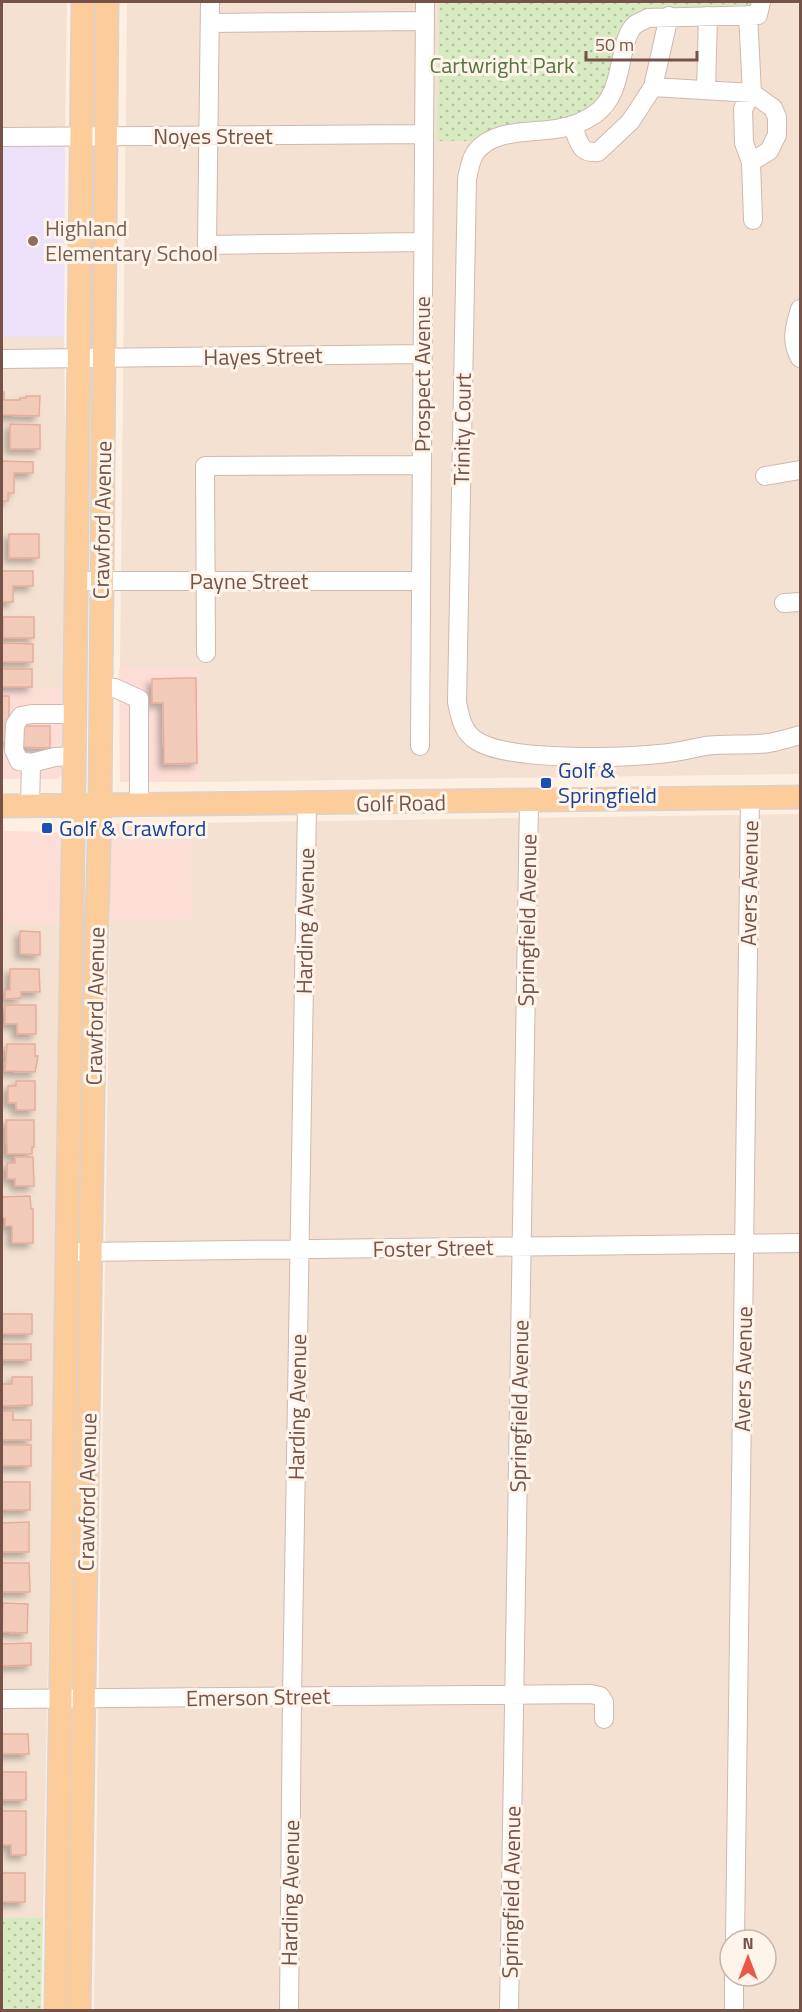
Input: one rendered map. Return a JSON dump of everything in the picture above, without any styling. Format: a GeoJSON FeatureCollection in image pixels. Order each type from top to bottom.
{"type":"FeatureCollection","features":[{"type":"Feature","properties":{"kind":"main road","name":"Crawford Avenue"},"geometry":{"type":"LineString","coordinates":[[56,2010],[75,756],[83,2]]}},
{"type":"Feature","properties":{"kind":"main road","name":"Crawford Avenue"},"geometry":{"type":"LineString","coordinates":[[79,2010],[100,806],[107,2]]}},
{"type":"Feature","properties":{"kind":"main road","name":"Golf Road"},"geometry":{"type":"LineString","coordinates":[[2,806],[801,797]]}},
{"type":"Feature","properties":{"kind":"street"},"geometry":{"type":"LineString","coordinates":[[210,2],[207,245],[423,242]]}},
{"type":"Feature","properties":{"kind":"street","name":"Prospect Avenue"},"geometry":{"type":"LineString","coordinates":[[420,746],[425,2]]}},
{"type":"Feature","properties":{"kind":"street"},"geometry":{"type":"LineString","coordinates":[[753,220],[751,162],[744,143],[743,109],[752,93],[755,8]]}},
{"type":"Feature","properties":{"kind":"street","name":"Trinity Court"},"geometry":{"type":"LineString","coordinates":[[755,8],[708,16],[648,18],[634,25],[628,38],[614,91],[597,112],[572,125],[496,137],[476,151],[471,160],[467,179],[457,702],[467,733],[477,741],[501,751],[542,755],[618,758],[662,754],[706,746],[770,743],[801,735]]}},
{"type":"Feature","properties":{"kind":"street"},"geometry":{"type":"LineString","coordinates":[[572,125],[582,148],[588,153],[598,152],[630,122],[653,87],[669,16]]}},
{"type":"Feature","properties":{"kind":"street"},"geometry":{"type":"LineString","coordinates":[[706,90],[708,16]]}},
{"type":"Feature","properties":{"kind":"street"},"geometry":{"type":"LineString","coordinates":[[210,23],[424,21]]}},
{"type":"Feature","properties":{"kind":"street"},"geometry":{"type":"LineString","coordinates":[[653,87],[752,93],[773,108],[777,117],[777,135],[769,151],[751,162]]}},
{"type":"Feature","properties":{"kind":"street","name":"Noyes Street"},"geometry":{"type":"LineString","coordinates":[[2,137],[424,134]]}},
{"type":"Feature","properties":{"kind":"street"},"geometry":{"type":"LineString","coordinates":[[801,309],[793,333],[795,347],[801,358]]}},
{"type":"Feature","properties":{"kind":"street","name":"Hayes Street"},"geometry":{"type":"LineString","coordinates":[[104,359],[423,354]]}},
{"type":"Feature","properties":{"kind":"street"},"geometry":{"type":"LineString","coordinates":[[2,359],[104,359]]}},
{"type":"Feature","properties":{"kind":"street"},"geometry":{"type":"LineString","coordinates":[[206,653],[205,466],[422,465]]}},
{"type":"Feature","properties":{"kind":"street"},"geometry":{"type":"LineString","coordinates":[[765,476],[801,470]]}},
{"type":"Feature","properties":{"kind":"street","name":"Payne Street"},"geometry":{"type":"LineString","coordinates":[[77,581],[421,581]]}},
{"type":"Feature","properties":{"kind":"street"},"geometry":{"type":"LineString","coordinates":[[101,688],[114,687],[139,699],[139,806]]}},
{"type":"Feature","properties":{"kind":"street"},"geometry":{"type":"LineString","coordinates":[[75,714],[21,716],[15,725],[14,750],[19,761],[31,763],[75,756]]}},
{"type":"Feature","properties":{"kind":"street"},"geometry":{"type":"LineString","coordinates":[[30,806],[31,763]]}},
{"type":"Feature","properties":{"kind":"street","name":"Avers Avenue"},"geometry":{"type":"LineString","coordinates":[[735,1928],[750,798]]}},
{"type":"Feature","properties":{"kind":"street","name":"Springfield Avenue"},"geometry":{"type":"LineString","coordinates":[[509,2010],[529,801]]}},
{"type":"Feature","properties":{"kind":"street","name":"Harding Avenue"},"geometry":{"type":"LineString","coordinates":[[289,2010],[307,804]]}},
{"type":"Feature","properties":{"kind":"street","name":"Foster Street"},"geometry":{"type":"LineString","coordinates":[[66,1252],[801,1243]]}},
{"type":"Feature","properties":{"kind":"street","name":"Emerson Street"},"geometry":{"type":"LineString","coordinates":[[2,1699],[515,1694],[600,1696],[604,1701],[604,1719]]}},
{"type":"Feature","properties":{"kind":"street"},"geometry":{"type":"LineString","coordinates":[[734,1988],[734,2010]]}},
{"type":"Feature","properties":{"kind":"shaded area"},"geometry":{"type":"Polygon","coordinates":[[[2,2],[67,2],[65,145],[2,144],[2,2]]]}},
{"type":"Feature","properties":{"kind":"shaded area"},"geometry":{"type":"Polygon","coordinates":[[[127,2],[800,2],[800,774],[200,782],[200,668],[120,668],[127,2]]]}},
{"type":"Feature","properties":{"kind":"shaded area","name":"Highland Elementary School"},"geometry":{"type":"Polygon","coordinates":[[[2,144],[65,145],[64,337],[2,337],[2,144]]]}},
{"type":"Feature","properties":{"kind":"shaded area"},"geometry":{"type":"Polygon","coordinates":[[[2,337],[64,337],[68,688],[2,688],[2,337]]]}},
{"type":"Feature","properties":{"kind":"shaded area"},"geometry":{"type":"Polygon","coordinates":[[[119,668],[200,668],[200,782],[120,782],[119,668]]]}},
{"type":"Feature","properties":{"kind":"shaded area"},"geometry":{"type":"Polygon","coordinates":[[[2,688],[68,688],[67,768],[58,779],[2,779],[2,688]]]}},
{"type":"Feature","properties":{"kind":"shaded area"},"geometry":{"type":"Polygon","coordinates":[[[800,814],[800,2010],[94,2010],[110,919],[191,919],[190,823],[800,814]]]}},
{"type":"Feature","properties":{"kind":"shaded area"},"geometry":{"type":"Polygon","coordinates":[[[190,823],[191,919],[110,919],[109,824],[190,823]]]}},
{"type":"Feature","properties":{"kind":"shaded area"},"geometry":{"type":"Polygon","coordinates":[[[2,831],[60,832],[62,924],[2,924],[2,831]]]}},
{"type":"Feature","properties":{"kind":"shaded area"},"geometry":{"type":"Polygon","coordinates":[[[2,924],[62,924],[43,1918],[2,1918],[2,924]]]}},
{"type":"Feature","properties":{"kind":"green space","name":"Cartwright Park"},"geometry":{"type":"Polygon","coordinates":[[[439,2],[753,2],[752,6],[656,8],[644,11],[603,99],[578,117],[481,141],[437,141],[439,2]]]}},
{"type":"Feature","properties":{"kind":"green space"},"geometry":{"type":"Polygon","coordinates":[[[2,1918],[43,1918],[41,2010],[2,2010],[2,1918]]]}},
{"type":"Feature","properties":{"kind":"green space"},"geometry":{"type":"Polygon","coordinates":[[[2,1931],[6,1931],[6,1970],[2,1970],[2,1931]]]}},
{"type":"Feature","properties":{"kind":"green space"},"geometry":{"type":"Polygon","coordinates":[[[2,1971],[6,1971],[6,2010],[2,2010],[2,1971]]]}},
{"type":"Feature","properties":{"kind":"building"},"geometry":{"type":"Polygon","coordinates":[[[2,392],[4,392],[4,400],[40,396],[39,416],[2,415],[2,392]]]}},
{"type":"Feature","properties":{"kind":"building"},"geometry":{"type":"Polygon","coordinates":[[[10,424],[40,425],[40,449],[10,449],[10,424]]]}},
{"type":"Feature","properties":{"kind":"building"},"geometry":{"type":"Polygon","coordinates":[[[2,461],[33,462],[33,473],[14,473],[14,493],[8,493],[8,501],[2,501],[2,461]]]}},
{"type":"Feature","properties":{"kind":"building"},"geometry":{"type":"Polygon","coordinates":[[[9,534],[39,534],[39,558],[9,558],[9,534]]]}},
{"type":"Feature","properties":{"kind":"building"},"geometry":{"type":"Polygon","coordinates":[[[2,571],[33,571],[33,586],[13,586],[13,602],[2,602],[2,571]]]}},
{"type":"Feature","properties":{"kind":"building"},"geometry":{"type":"Polygon","coordinates":[[[3,617],[34,617],[34,638],[3,638],[3,617]]]}},
{"type":"Feature","properties":{"kind":"building"},"geometry":{"type":"Polygon","coordinates":[[[2,643],[33,644],[33,662],[2,662],[2,643]]]}},
{"type":"Feature","properties":{"kind":"building"},"geometry":{"type":"Polygon","coordinates":[[[2,669],[32,669],[32,687],[2,687],[2,669]]]}},
{"type":"Feature","properties":{"kind":"building"},"geometry":{"type":"Polygon","coordinates":[[[196,678],[197,763],[164,764],[163,703],[152,703],[152,679],[196,678]]]}},
{"type":"Feature","properties":{"kind":"building"},"geometry":{"type":"Polygon","coordinates":[[[2,696],[9,696],[9,743],[2,743],[2,696]]]}},
{"type":"Feature","properties":{"kind":"building"},"geometry":{"type":"Polygon","coordinates":[[[17,726],[50,726],[50,748],[17,747],[17,726]]]}},
{"type":"Feature","properties":{"kind":"building"},"geometry":{"type":"Polygon","coordinates":[[[20,931],[40,932],[40,955],[20,954],[20,931]]]}},
{"type":"Feature","properties":{"kind":"building"},"geometry":{"type":"Polygon","coordinates":[[[10,969],[39,969],[40,992],[21,992],[21,998],[5,999],[5,990],[10,990],[10,969]]]}},
{"type":"Feature","properties":{"kind":"building"},"geometry":{"type":"Polygon","coordinates":[[[5,1005],[36,1005],[36,1034],[17,1034],[17,1024],[5,1024],[5,1005]]]}},
{"type":"Feature","properties":{"kind":"building"},"geometry":{"type":"Polygon","coordinates":[[[7,1044],[35,1044],[35,1056],[38,1056],[35,1072],[5,1071],[7,1044]]]}},
{"type":"Feature","properties":{"kind":"building"},"geometry":{"type":"Polygon","coordinates":[[[16,1081],[35,1081],[35,1110],[16,1110],[16,1103],[8,1103],[8,1086],[16,1086],[16,1081]]]}},
{"type":"Feature","properties":{"kind":"building"},"geometry":{"type":"Polygon","coordinates":[[[6,1120],[34,1120],[32,1154],[7,1154],[6,1120]]]}},
{"type":"Feature","properties":{"kind":"building"},"geometry":{"type":"Polygon","coordinates":[[[15,1157],[33,1157],[34,1186],[15,1186],[15,1179],[7,1179],[7,1163],[15,1163],[15,1157]]]}},
{"type":"Feature","properties":{"kind":"building"},"geometry":{"type":"Polygon","coordinates":[[[30,1196],[31,1209],[33,1209],[33,1243],[12,1243],[12,1226],[5,1226],[5,1218],[2,1218],[2,1197],[30,1196]]]}},
{"type":"Feature","properties":{"kind":"building"},"geometry":{"type":"Polygon","coordinates":[[[2,1314],[32,1314],[32,1334],[2,1334],[2,1314]]]}},
{"type":"Feature","properties":{"kind":"building"},"geometry":{"type":"Polygon","coordinates":[[[2,1344],[31,1344],[31,1360],[2,1360],[2,1344]]]}},
{"type":"Feature","properties":{"kind":"building"},"geometry":{"type":"Polygon","coordinates":[[[12,1377],[32,1377],[32,1405],[2,1406],[2,1384],[12,1384],[12,1377]]]}},
{"type":"Feature","properties":{"kind":"building"},"geometry":{"type":"Polygon","coordinates":[[[2,1411],[13,1411],[13,1420],[31,1420],[31,1440],[2,1440],[2,1411]]]}},
{"type":"Feature","properties":{"kind":"building"},"geometry":{"type":"Polygon","coordinates":[[[2,1445],[31,1445],[31,1466],[2,1466],[2,1445]]]}},
{"type":"Feature","properties":{"kind":"building"},"geometry":{"type":"Polygon","coordinates":[[[2,1482],[30,1482],[30,1510],[2,1510],[2,1482]]]}},
{"type":"Feature","properties":{"kind":"building"},"geometry":{"type":"Polygon","coordinates":[[[29,1522],[29,1552],[2,1552],[2,1523],[29,1522]]]}},
{"type":"Feature","properties":{"kind":"building"},"geometry":{"type":"Polygon","coordinates":[[[2,1563],[29,1563],[30,1592],[2,1592],[2,1563]]]}},
{"type":"Feature","properties":{"kind":"building"},"geometry":{"type":"Polygon","coordinates":[[[3,1603],[28,1604],[27,1633],[2,1632],[3,1603]]]}},
{"type":"Feature","properties":{"kind":"building"},"geometry":{"type":"Polygon","coordinates":[[[31,1643],[31,1665],[2,1666],[2,1644],[31,1643]]]}},
{"type":"Feature","properties":{"kind":"building"},"geometry":{"type":"Polygon","coordinates":[[[2,1734],[28,1734],[29,1754],[2,1754],[2,1734]]]}},
{"type":"Feature","properties":{"kind":"building"},"geometry":{"type":"Polygon","coordinates":[[[2,1772],[26,1772],[26,1800],[2,1800],[2,1772]]]}},
{"type":"Feature","properties":{"kind":"building"},"geometry":{"type":"Polygon","coordinates":[[[2,1811],[26,1811],[26,1855],[11,1855],[11,1845],[2,1845],[2,1811]]]}},
{"type":"Feature","properties":{"kind":"building"},"geometry":{"type":"Polygon","coordinates":[[[2,1873],[25,1873],[25,1902],[2,1902],[2,1873]]]}},
{"type":"Feature","properties":{"kind":"place","name":"Highland Elementary School"},"geometry":{"type":"Point","coordinates":[33,241]}},
{"type":"Feature","properties":{"kind":"place","name":"Golf & Springfield"},"geometry":{"type":"Point","coordinates":[546,783]}},
{"type":"Feature","properties":{"kind":"place","name":"Golf & Crawford"},"geometry":{"type":"Point","coordinates":[47,828]}}]}
